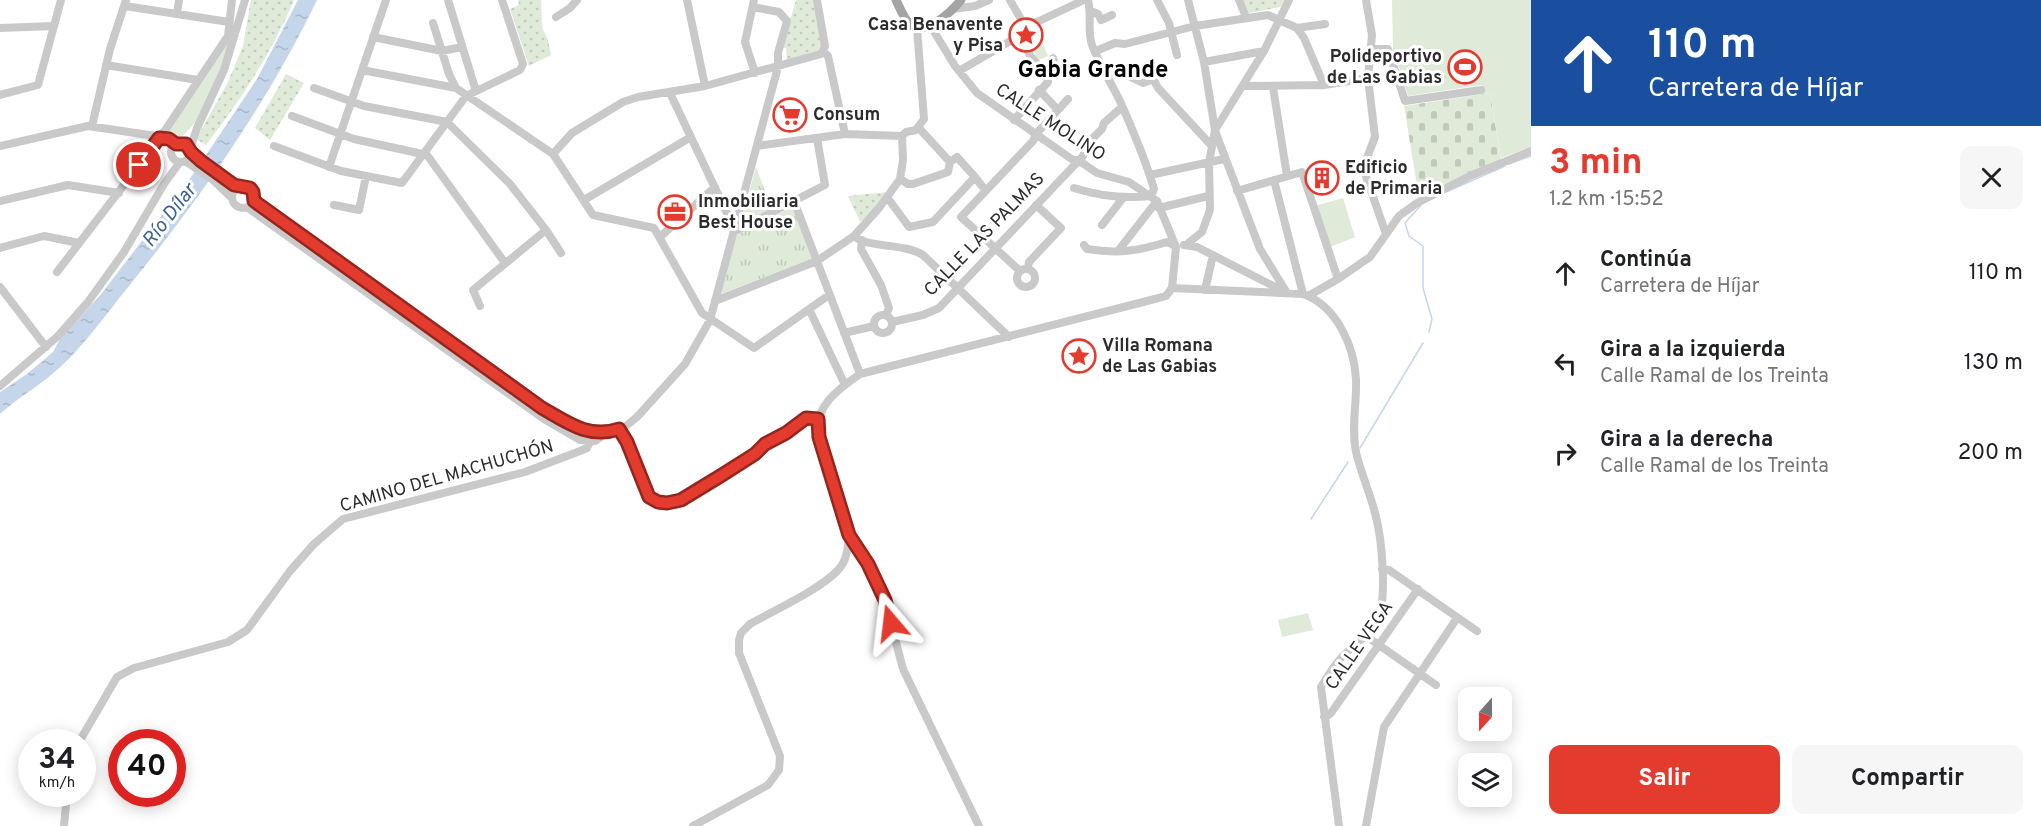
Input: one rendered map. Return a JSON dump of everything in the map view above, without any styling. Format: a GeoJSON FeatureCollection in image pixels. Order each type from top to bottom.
{"type":"FeatureCollection","features":[{"type":"Feature","properties":{"kind":"main road"},"geometry":{"type":"LineString","coordinates":[[896,0],[909,23],[917,27],[930,25],[953,9],[961,0]]}},
{"type":"Feature","properties":{"kind":"street"},"geometry":{"type":"LineString","coordinates":[[0,95],[38,85],[61,0]]}},
{"type":"Feature","properties":{"kind":"street"},"geometry":{"type":"LineString","coordinates":[[177,14],[179,0]]}},
{"type":"Feature","properties":{"kind":"street"},"geometry":{"type":"LineString","coordinates":[[57,272],[159,138],[228,36],[232,0]]}},
{"type":"Feature","properties":{"kind":"street"},"geometry":{"type":"LineString","coordinates":[[177,158],[189,157],[197,128],[224,70],[244,0]]}},
{"type":"Feature","properties":{"kind":"street"},"geometry":{"type":"LineString","coordinates":[[329,167],[386,0]]}},
{"type":"Feature","properties":{"kind":"street"},"geometry":{"type":"LineString","coordinates":[[459,0],[448,2],[476,91]]}},
{"type":"Feature","properties":{"kind":"street"},"geometry":{"type":"LineString","coordinates":[[274,146],[329,167],[402,183],[466,96],[520,70],[524,64],[502,0]]}},
{"type":"Feature","properties":{"kind":"street"},"geometry":{"type":"LineString","coordinates":[[556,16],[570,8],[577,0]]}},
{"type":"Feature","properties":{"kind":"street"},"geometry":{"type":"LineString","coordinates":[[687,0],[705,86]]}},
{"type":"Feature","properties":{"kind":"street"},"geometry":{"type":"LineString","coordinates":[[553,154],[572,133],[622,102],[705,86],[817,56],[824,51],[825,45],[817,0]]}},
{"type":"Feature","properties":{"kind":"street"},"geometry":{"type":"LineString","coordinates":[[953,9],[975,6],[989,0]]}},
{"type":"Feature","properties":{"kind":"street"},"geometry":{"type":"LineString","coordinates":[[979,826],[903,669],[885,600],[868,564],[849,535],[819,437],[818,419],[823,407],[860,374],[1166,296],[1172,288],[1176,247],[1156,202],[1150,175],[1090,36],[1091,11],[1086,0],[1028,24],[1022,21],[1010,0]]}},
{"type":"Feature","properties":{"kind":"street"},"geometry":{"type":"LineString","coordinates":[[1157,0],[1172,32],[1177,55]]}},
{"type":"Feature","properties":{"kind":"street"},"geometry":{"type":"LineString","coordinates":[[1188,0],[1204,62],[1215,130],[1224,159],[1260,249],[1287,293]]}},
{"type":"Feature","properties":{"kind":"street"},"geometry":{"type":"LineString","coordinates":[[1239,0],[1246,17]]}},
{"type":"Feature","properties":{"kind":"street"},"geometry":{"type":"LineString","coordinates":[[1084,245],[1087,249],[1108,253],[1135,251],[1167,242],[1176,247],[1187,244],[1202,232],[1210,210],[1209,163],[1215,130],[1264,51],[1289,0]]}},
{"type":"Feature","properties":{"kind":"street"},"geometry":{"type":"LineString","coordinates":[[1366,0],[1372,35],[1368,78],[1375,137],[1363,168],[1386,234]]}},
{"type":"Feature","properties":{"kind":"street"},"geometry":{"type":"LineString","coordinates":[[92,126],[106,65],[125,3],[229,22]]}},
{"type":"Feature","properties":{"kind":"street"},"geometry":{"type":"LineString","coordinates":[[753,4],[745,42],[755,73]]}},
{"type":"Feature","properties":{"kind":"street","name":"CAMINO DEL MACHUCHÓN"},"geometry":{"type":"LineString","coordinates":[[87,729],[117,677],[134,668],[205,649],[239,637],[247,630],[290,571],[314,544],[343,519],[525,472],[580,451],[590,442],[619,429],[637,417],[685,364],[710,320],[778,67],[778,53],[787,21],[778,12],[753,4]]}},
{"type":"Feature","properties":{"kind":"street"},"geometry":{"type":"LineString","coordinates":[[1091,11],[1098,14],[1101,20],[1112,15]]}},
{"type":"Feature","properties":{"kind":"street"},"geometry":{"type":"LineString","coordinates":[[1096,51],[1115,44],[1125,44],[1195,26],[1268,15],[1297,28],[1304,38],[1324,85]]}},
{"type":"Feature","properties":{"kind":"street"},"geometry":{"type":"LineString","coordinates":[[433,23],[449,74],[456,88],[553,154],[594,215],[654,228],[702,313],[710,320],[754,348],[829,295]]}},
{"type":"Feature","properties":{"kind":"street"},"geometry":{"type":"LineString","coordinates":[[1297,28],[1326,24]]}},
{"type":"Feature","properties":{"kind":"street","name":"CALLE MOLINO"},"geometry":{"type":"LineString","coordinates":[[930,25],[959,71],[977,93],[1073,160],[1078,160],[1097,173],[1129,182],[1156,202]]}},
{"type":"Feature","properties":{"kind":"street"},"geometry":{"type":"LineString","coordinates":[[0,28],[54,26]]}},
{"type":"Feature","properties":{"kind":"street"},"geometry":{"type":"LineString","coordinates":[[757,146],[845,134],[902,136],[906,132],[916,130],[924,119],[917,27]]}},
{"type":"Feature","properties":{"kind":"street"},"geometry":{"type":"LineString","coordinates":[[959,71],[1019,35],[1031,57],[1046,74],[1048,82],[1014,120]]}},
{"type":"Feature","properties":{"kind":"street"},"geometry":{"type":"LineString","coordinates":[[374,37],[442,51],[462,47]]}},
{"type":"Feature","properties":{"kind":"street"},"geometry":{"type":"LineString","coordinates":[[1371,49],[1388,49],[1405,100],[1481,90]]}},
{"type":"Feature","properties":{"kind":"street"},"geometry":{"type":"LineString","coordinates":[[824,51],[828,56],[845,134]]}},
{"type":"Feature","properties":{"kind":"street"},"geometry":{"type":"LineString","coordinates":[[1204,62],[1264,51]]}},
{"type":"Feature","properties":{"kind":"street"},"geometry":{"type":"LineString","coordinates":[[1046,74],[1056,67],[1053,58]]}},
{"type":"Feature","properties":{"kind":"street"},"geometry":{"type":"LineString","coordinates":[[106,65],[198,80]]}},
{"type":"Feature","properties":{"kind":"street"},"geometry":{"type":"LineString","coordinates":[[362,70],[456,88]]}},
{"type":"Feature","properties":{"kind":"street"},"geometry":{"type":"LineString","coordinates":[[1106,74],[1120,72],[1143,83],[1153,79],[1158,88],[1211,146]]}},
{"type":"Feature","properties":{"kind":"street"},"geometry":{"type":"LineString","coordinates":[[1244,86],[1324,85],[1368,78]]}},
{"type":"Feature","properties":{"kind":"street"},"geometry":{"type":"LineString","coordinates":[[1273,87],[1287,176]]}},
{"type":"Feature","properties":{"kind":"street"},"geometry":{"type":"LineString","coordinates":[[314,88],[364,106],[447,122],[510,184],[561,253]]}},
{"type":"Feature","properties":{"kind":"street"},"geometry":{"type":"LineString","coordinates":[[1039,90],[1058,110]]}},
{"type":"Feature","properties":{"kind":"street"},"geometry":{"type":"LineString","coordinates":[[670,93],[734,228],[738,230],[825,185],[817,138]]}},
{"type":"Feature","properties":{"kind":"street"},"geometry":{"type":"LineString","coordinates":[[1036,205],[1061,228],[1029,261],[1024,270],[994,249],[961,217],[1033,141],[1036,134],[1068,99]]}},
{"type":"Feature","properties":{"kind":"street","name":"CALLE LAS PALMAS"},"geometry":{"type":"LineString","coordinates":[[889,318],[933,312],[939,308],[1083,156],[1087,144],[1102,129],[1104,123],[1122,107]]}},
{"type":"Feature","properties":{"kind":"street"},"geometry":{"type":"LineString","coordinates":[[292,116],[340,134],[427,155],[505,263]]}},
{"type":"Feature","properties":{"kind":"street"},"geometry":{"type":"LineString","coordinates":[[0,146],[92,126],[186,144],[199,165]]}},
{"type":"Feature","properties":{"kind":"street"},"geometry":{"type":"LineString","coordinates":[[918,127],[975,177],[986,190]]}},
{"type":"Feature","properties":{"kind":"street"},"geometry":{"type":"LineString","coordinates":[[0,386],[46,347],[71,322],[100,287],[164,184],[177,158],[178,143],[197,128]]}},
{"type":"Feature","properties":{"kind":"street"},"geometry":{"type":"LineString","coordinates":[[715,301],[817,261],[854,236],[900,179],[903,160],[902,136]]}},
{"type":"Feature","properties":{"kind":"street"},"geometry":{"type":"LineString","coordinates":[[584,200],[691,137]]}},
{"type":"Feature","properties":{"kind":"street"},"geometry":{"type":"LineString","coordinates":[[159,138],[177,158],[199,165],[215,177],[239,187],[250,188],[253,192],[251,204]]}},
{"type":"Feature","properties":{"kind":"street"},"geometry":{"type":"LineString","coordinates":[[1306,295],[1338,279],[1370,257],[1399,216],[1417,203],[1481,171],[1531,151]]}},
{"type":"Feature","properties":{"kind":"street"},"geometry":{"type":"LineString","coordinates":[[1150,175],[1224,159]]}},
{"type":"Feature","properties":{"kind":"street"},"geometry":{"type":"LineString","coordinates":[[900,179],[908,184],[914,184],[948,172],[953,160]]}},
{"type":"Feature","properties":{"kind":"street"},"geometry":{"type":"LineString","coordinates":[[1237,191],[1302,172],[1326,249],[1338,279]]}},
{"type":"Feature","properties":{"kind":"street"},"geometry":{"type":"LineString","coordinates":[[334,205],[359,210],[366,176]]}},
{"type":"Feature","properties":{"kind":"street"},"geometry":{"type":"LineString","coordinates":[[215,177],[237,207],[251,204],[518,391],[579,429],[590,442]]}},
{"type":"Feature","properties":{"kind":"street"},"geometry":{"type":"LineString","coordinates":[[887,197],[909,227],[933,222],[975,177]]}},
{"type":"Feature","properties":{"kind":"street"},"geometry":{"type":"LineString","coordinates":[[1274,180],[1306,295]]}},
{"type":"Feature","properties":{"kind":"street"},"geometry":{"type":"LineString","coordinates":[[0,201],[68,185],[119,193]]}},
{"type":"Feature","properties":{"kind":"street"},"geometry":{"type":"LineString","coordinates":[[231,198],[233,191],[239,187]]}},
{"type":"Feature","properties":{"kind":"street"},"geometry":{"type":"LineString","coordinates":[[660,237],[715,187]]}},
{"type":"Feature","properties":{"kind":"street"},"geometry":{"type":"LineString","coordinates":[[1074,188],[1093,194],[1156,202],[1209,196]]}},
{"type":"Feature","properties":{"kind":"street"},"geometry":{"type":"LineString","coordinates":[[1102,225],[1123,198]]}},
{"type":"Feature","properties":{"kind":"street"},"geometry":{"type":"LineString","coordinates":[[794,201],[860,374]]}},
{"type":"Feature","properties":{"kind":"street"},"geometry":{"type":"LineString","coordinates":[[1118,251],[1156,202]]}},
{"type":"Feature","properties":{"kind":"street"},"geometry":{"type":"LineString","coordinates":[[251,204],[544,418],[580,440],[590,442]]}},
{"type":"Feature","properties":{"kind":"street"},"geometry":{"type":"LineString","coordinates":[[480,306],[472,290],[546,230]]}},
{"type":"Feature","properties":{"kind":"street"},"geometry":{"type":"LineString","coordinates":[[0,248],[44,236],[80,243]]}},
{"type":"Feature","properties":{"kind":"street"},"geometry":{"type":"LineString","coordinates":[[854,236],[862,240],[917,251],[1009,337]]}},
{"type":"Feature","properties":{"kind":"street"},"geometry":{"type":"LineString","coordinates":[[862,240],[861,249],[889,308],[891,328],[887,332],[880,333],[874,326],[874,320],[878,316],[889,318]]}},
{"type":"Feature","properties":{"kind":"street"},"geometry":{"type":"LineString","coordinates":[[1187,244],[1287,293]]}},
{"type":"Feature","properties":{"kind":"street"},"geometry":{"type":"LineString","coordinates":[[1204,290],[1213,255]]}},
{"type":"Feature","properties":{"kind":"street"},"geometry":{"type":"LineString","coordinates":[[0,286],[46,347]]}},
{"type":"Feature","properties":{"kind":"street"},"geometry":{"type":"LineString","coordinates":[[1172,288],[1306,295],[1335,317],[1344,334],[1353,363],[1356,380],[1355,449],[1376,518],[1383,587],[1380,615],[1366,636],[1343,656],[1321,687],[1338,826]]}},
{"type":"Feature","properties":{"kind":"street"},"geometry":{"type":"LineString","coordinates":[[809,309],[845,385]]}},
{"type":"Feature","properties":{"kind":"street"},"geometry":{"type":"LineString","coordinates":[[844,333],[874,326]]}},
{"type":"Feature","properties":{"kind":"street"},"geometry":{"type":"LineString","coordinates":[[619,429],[627,442],[649,497],[658,502],[667,503],[681,500],[722,475],[806,418],[818,419]]}},
{"type":"Feature","properties":{"kind":"street"},"geometry":{"type":"LineString","coordinates":[[579,429],[593,433],[608,433]]}},
{"type":"Feature","properties":{"kind":"street"},"geometry":{"type":"LineString","coordinates":[[693,826],[768,785],[777,774],[780,756],[744,669],[739,653],[741,633],[750,624],[825,581],[838,570],[848,551],[849,535]]}},
{"type":"Feature","properties":{"kind":"street"},"geometry":{"type":"LineString","coordinates":[[1382,569],[1389,570],[1477,631]]}},
{"type":"Feature","properties":{"kind":"street","name":"CALLE VEGA"},"geometry":{"type":"LineString","coordinates":[[1324,717],[1331,713],[1418,589]]}},
{"type":"Feature","properties":{"kind":"street"},"geometry":{"type":"LineString","coordinates":[[1366,826],[1384,727],[1457,618]]}},
{"type":"Feature","properties":{"kind":"street"},"geometry":{"type":"LineString","coordinates":[[1366,636],[1436,685]]}},
{"type":"Feature","properties":{"kind":"street"},"geometry":{"type":"LineString","coordinates":[[64,826],[66,807]]}},
{"type":"Feature","properties":{"kind":"green space"},"geometry":{"type":"Polygon","coordinates":[[[251,0],[294,0],[255,75],[206,145],[196,139],[227,84],[243,46],[251,0]]]}},
{"type":"Feature","properties":{"kind":"green space"},"geometry":{"type":"Polygon","coordinates":[[[518,0],[541,0],[542,27],[551,55],[529,66],[510,9],[519,5],[518,0]]]}},
{"type":"Feature","properties":{"kind":"green space"},"geometry":{"type":"Polygon","coordinates":[[[796,0],[814,0],[822,42],[818,51],[787,61],[786,48],[782,47],[796,0]]]}},
{"type":"Feature","properties":{"kind":"green space"},"geometry":{"type":"Polygon","coordinates":[[[1243,0],[1285,0],[1281,7],[1249,13],[1243,0]]]}},
{"type":"Feature","properties":{"kind":"green space","name":"Polideportivo de Las Gabias"},"geometry":{"type":"Polygon","coordinates":[[[1392,0],[1531,0],[1531,147],[1501,158],[1490,93],[1482,94],[1481,85],[1408,96],[1393,49],[1392,0]]]}},
{"type":"Feature","properties":{"kind":"green space"},"geometry":{"type":"Polygon","coordinates":[[[233,38],[218,78],[199,117],[180,138],[170,137],[168,132],[233,38]]]}},
{"type":"Feature","properties":{"kind":"green space"},"geometry":{"type":"Polygon","coordinates":[[[1035,42],[1036,44],[1042,42],[1048,56],[1036,61],[1032,56],[1036,54],[1030,44],[1035,42]]]}},
{"type":"Feature","properties":{"kind":"green space"},"geometry":{"type":"Polygon","coordinates":[[[286,74],[304,83],[270,140],[255,128],[286,74]]]}},
{"type":"Feature","properties":{"kind":"green space"},"geometry":{"type":"Polygon","coordinates":[[[1490,93],[1501,159],[1419,198],[1404,106],[1490,93]]]}},
{"type":"Feature","properties":{"kind":"green space"},"geometry":{"type":"Polygon","coordinates":[[[756,167],[768,199],[786,194],[788,200],[742,224],[741,221],[756,167]]]}},
{"type":"Feature","properties":{"kind":"green space"},"geometry":{"type":"Polygon","coordinates":[[[888,192],[870,214],[860,222],[848,196],[888,192]]]}},
{"type":"Feature","properties":{"kind":"green space"},"geometry":{"type":"Polygon","coordinates":[[[1343,198],[1355,237],[1328,248],[1315,206],[1343,198]]]}},
{"type":"Feature","properties":{"kind":"green space"},"geometry":{"type":"Polygon","coordinates":[[[792,207],[812,259],[721,294],[737,235],[792,207]]]}},
{"type":"Feature","properties":{"kind":"green space"},"geometry":{"type":"Polygon","coordinates":[[[1308,613],[1313,630],[1282,637],[1278,620],[1308,613]]]}},
{"type":"Feature","properties":{"kind":"water","name":"Río Dílar"},"geometry":{"type":"Polygon","coordinates":[[[298,0],[317,0],[255,113],[207,184],[156,252],[68,360],[0,414],[0,392],[27,374],[53,352],[60,339],[102,293],[194,173],[257,79],[298,0]]]}},
{"type":"Feature","properties":{"kind":"waterway"},"geometry":{"type":"LineString","coordinates":[[1509,164],[1531,156]]}},
{"type":"Feature","properties":{"kind":"waterway"},"geometry":{"type":"LineString","coordinates":[[1446,192],[1505,166]]}},
{"type":"Feature","properties":{"kind":"waterway"},"geometry":{"type":"LineString","coordinates":[[1421,205],[1405,223],[1409,236],[1423,246],[1423,288],[1432,319],[1429,332]]}},
{"type":"Feature","properties":{"kind":"waterway"},"geometry":{"type":"LineString","coordinates":[[1360,448],[1423,343]]}},
{"type":"Feature","properties":{"kind":"waterway"},"geometry":{"type":"LineString","coordinates":[[1311,519],[1348,462]]}},
{"type":"Feature","properties":{"kind":"place","name":"Casa Benavente y Pisa"},"geometry":{"type":"Point","coordinates":[1026,35]}},
{"type":"Feature","properties":{"kind":"place","name":"Polideportivo de Las Gabias"},"geometry":{"type":"Point","coordinates":[1465,67]}},
{"type":"Feature","properties":{"kind":"place","name":"Consum"},"geometry":{"type":"Point","coordinates":[790,115]}},
{"type":"Feature","properties":{"kind":"place","name":"Edificio de Primaria"},"geometry":{"type":"Point","coordinates":[1322,178]}},
{"type":"Feature","properties":{"kind":"place","name":"Inmobiliaria Best House"},"geometry":{"type":"Point","coordinates":[675,212]}},
{"type":"Feature","properties":{"kind":"place","name":"Villa Romana de Las Gabias"},"geometry":{"type":"Point","coordinates":[1079,356]}},
{"type":"Feature","properties":{"kind":"district","name":"Gabia Grande"},"geometry":{"type":"Point","coordinates":[1093,71]}},
{"type":"Feature","properties":{"kind":"route"},"geometry":{"type":"LineString","coordinates":[[139,165],[159,138],[169,139],[176,144],[186,144],[201,161],[234,185],[250,188],[254,201],[542,408],[579,429],[593,433],[608,433],[619,429],[627,442],[649,497],[658,502],[672,503],[681,500],[755,454],[765,444],[786,433],[806,418],[818,419],[817,430],[849,535],[868,564],[885,600],[891,623]]}}]}
